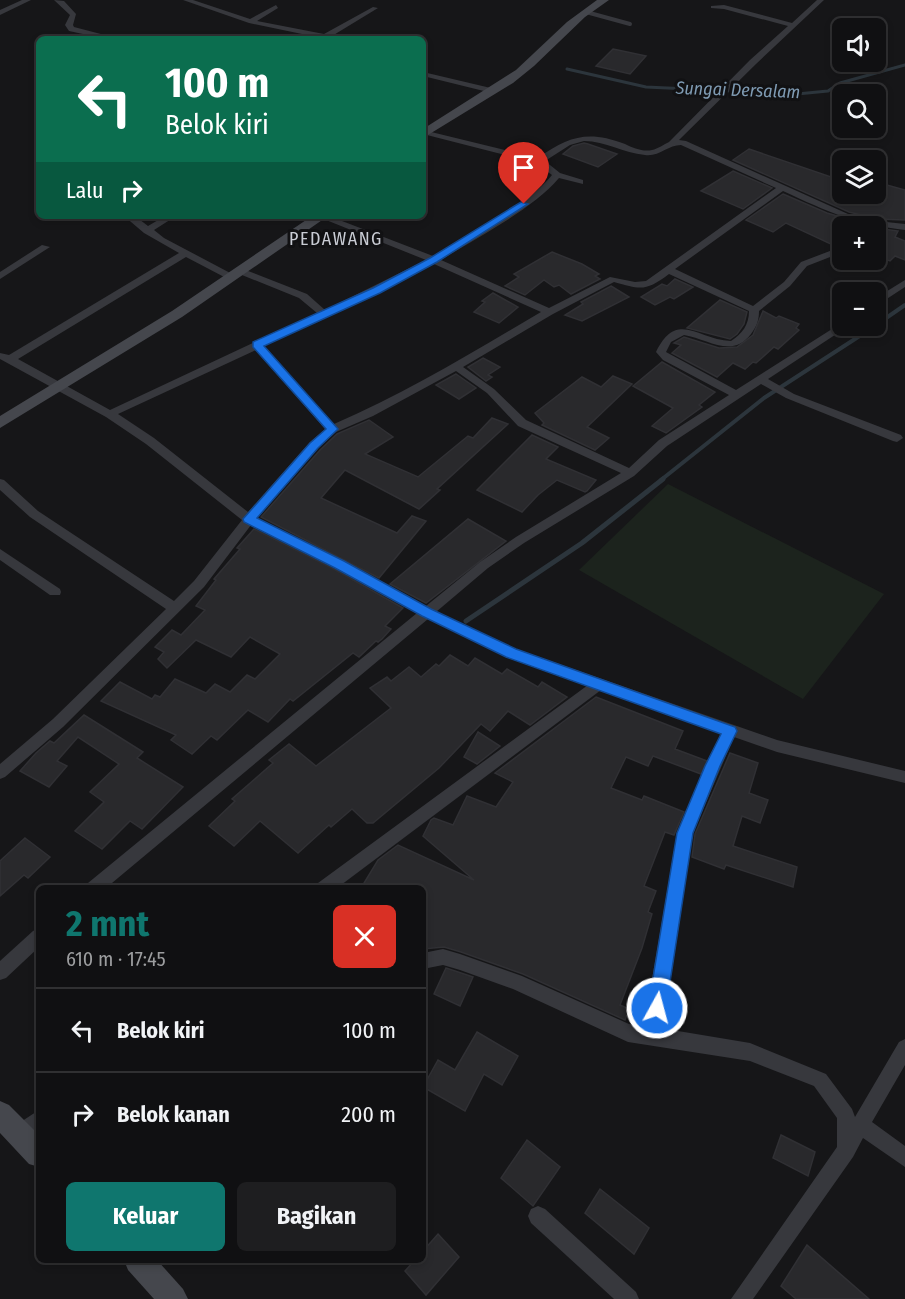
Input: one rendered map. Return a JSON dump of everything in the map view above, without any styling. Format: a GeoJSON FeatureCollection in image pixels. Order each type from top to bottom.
{"type":"FeatureCollection","features":[{"type":"Feature","properties":{"kind":"street"},"geometry":{"type":"LineString","coordinates":[[0,13],[28,0]]}},
{"type":"Feature","properties":{"kind":"street"},"geometry":{"type":"LineString","coordinates":[[57,0],[62,2],[74,15],[69,25],[72,29],[103,36]]}},
{"type":"Feature","properties":{"kind":"street"},"geometry":{"type":"LineString","coordinates":[[186,0],[251,21],[326,36],[375,8]]}},
{"type":"Feature","properties":{"kind":"street"},"geometry":{"type":"LineString","coordinates":[[205,8],[221,0]]}},
{"type":"Feature","properties":{"kind":"street"},"geometry":{"type":"LineString","coordinates":[[426,132],[521,71],[586,12],[604,0]]}},
{"type":"Feature","properties":{"kind":"street"},"geometry":{"type":"LineString","coordinates":[[539,161],[574,139],[590,138],[645,153],[653,153],[673,141],[821,0]]}},
{"type":"Feature","properties":{"kind":"street"},"geometry":{"type":"LineString","coordinates":[[251,21],[276,7]]}},
{"type":"Feature","properties":{"kind":"street"},"geometry":{"type":"LineString","coordinates":[[713,7],[723,7],[793,25]]}},
{"type":"Feature","properties":{"kind":"street"},"geometry":{"type":"LineString","coordinates":[[426,75],[492,91]]}},
{"type":"Feature","properties":{"kind":"street"},"geometry":{"type":"LineString","coordinates":[[426,133],[539,161],[557,175],[580,182]]}},
{"type":"Feature","properties":{"kind":"street"},"geometry":{"type":"LineString","coordinates":[[673,141],[684,142],[845,216]]}},
{"type":"Feature","properties":{"kind":"street"},"geometry":{"type":"LineString","coordinates":[[110,414],[376,290],[434,260],[524,204],[547,187],[557,175]]}},
{"type":"Feature","properties":{"kind":"street"},"geometry":{"type":"LineString","coordinates":[[0,773],[58,723],[199,584],[249,519],[314,445],[333,429],[436,378],[549,312],[613,279],[635,285],[649,284],[782,189]]}},
{"type":"Feature","properties":{"kind":"street"},"geometry":{"type":"LineString","coordinates":[[133,219],[147,231],[185,254],[235,274],[303,296],[324,314]]}},
{"type":"Feature","properties":{"kind":"street"},"geometry":{"type":"LineString","coordinates":[[147,231],[166,219]]}},
{"type":"Feature","properties":{"kind":"street"},"geometry":{"type":"LineString","coordinates":[[0,423],[177,314],[317,219]]}},
{"type":"Feature","properties":{"kind":"street"},"geometry":{"type":"LineString","coordinates":[[329,219],[434,260],[549,312]]}},
{"type":"Feature","properties":{"kind":"street"},"geometry":{"type":"LineString","coordinates":[[886,226],[905,227]]}},
{"type":"Feature","properties":{"kind":"street"},"geometry":{"type":"LineString","coordinates":[[0,276],[45,247]]}},
{"type":"Feature","properties":{"kind":"street"},"geometry":{"type":"LineString","coordinates":[[737,395],[667,358],[661,352],[669,339],[686,333],[700,333],[726,344],[742,339],[752,325],[754,310],[787,284],[804,264],[832,253]]}},
{"type":"Feature","properties":{"kind":"street"},"geometry":{"type":"LineString","coordinates":[[5,357],[185,254]]}},
{"type":"Feature","properties":{"kind":"street"},"geometry":{"type":"LineString","coordinates":[[669,270],[754,310]]}},
{"type":"Feature","properties":{"kind":"street"},"geometry":{"type":"LineString","coordinates":[[886,296],[905,283]]}},
{"type":"Feature","properties":{"kind":"street"},"geometry":{"type":"LineString","coordinates":[[98,885],[484,566],[520,540],[630,473],[663,443],[737,395],[765,381],[832,333]]}},
{"type":"Feature","properties":{"kind":"street"},"geometry":{"type":"LineString","coordinates":[[257,345],[310,407],[333,429]]}},
{"type":"Feature","properties":{"kind":"street"},"geometry":{"type":"LineString","coordinates":[[5,357],[110,414],[188,469],[249,519],[339,564],[427,613],[511,653],[601,683],[648,703],[777,746],[905,777]]}},
{"type":"Feature","properties":{"kind":"street"},"geometry":{"type":"LineString","coordinates":[[455,366],[485,386],[498,398],[507,411],[522,423],[630,473]]}},
{"type":"Feature","properties":{"kind":"street"},"geometry":{"type":"LineString","coordinates":[[765,381],[785,393],[897,438]]}},
{"type":"Feature","properties":{"kind":"street"},"geometry":{"type":"LineString","coordinates":[[0,483],[34,514],[175,608]]}},
{"type":"Feature","properties":{"kind":"street"},"geometry":{"type":"LineString","coordinates":[[0,554],[56,592]]}},
{"type":"Feature","properties":{"kind":"street"},"geometry":{"type":"LineString","coordinates":[[328,885],[601,683]]}},
{"type":"Feature","properties":{"kind":"street"},"geometry":{"type":"LineString","coordinates":[[650,1035],[657,1008],[685,833],[730,731]]}},
{"type":"Feature","properties":{"kind":"street"},"geometry":{"type":"LineString","coordinates":[[0,972],[36,939]]}},
{"type":"Feature","properties":{"kind":"street"},"geometry":{"type":"LineString","coordinates":[[426,960],[443,957],[516,982],[628,1033],[750,1052],[820,1080],[846,1115],[846,1150]]}},
{"type":"Feature","properties":{"kind":"street"},"geometry":{"type":"LineString","coordinates":[[741,1299],[846,1150],[905,1048]]}},
{"type":"Feature","properties":{"kind":"street"},"geometry":{"type":"LineString","coordinates":[[0,1114],[30,1126],[36,1145]]}},
{"type":"Feature","properties":{"kind":"street"},"geometry":{"type":"LineString","coordinates":[[861,1125],[905,1158]]}},
{"type":"Feature","properties":{"kind":"street"},"geometry":{"type":"LineString","coordinates":[[538,1216],[629,1299]]}},
{"type":"Feature","properties":{"kind":"street"},"geometry":{"type":"LineString","coordinates":[[141,1263],[173,1299]]}},
{"type":"Feature","properties":{"kind":"lane"},"geometry":{"type":"LineString","coordinates":[[586,12],[630,24]]}},
{"type":"Feature","properties":{"kind":"shaded area"},"geometry":{"type":"Polygon","coordinates":[[[668,484],[884,594],[803,699],[579,570],[668,484]]]}},
{"type":"Feature","properties":{"kind":"building"},"geometry":{"type":"Polygon","coordinates":[[[613,49],[646,56],[630,74],[596,66],[613,49]]]}},
{"type":"Feature","properties":{"kind":"building"},"geometry":{"type":"Polygon","coordinates":[[[584,143],[617,154],[598,167],[563,154],[573,146],[584,143]]]}},
{"type":"Feature","properties":{"kind":"building"},"geometry":{"type":"Polygon","coordinates":[[[749,149],[832,177],[832,204],[886,204],[886,185],[905,190],[905,220],[886,219],[886,216],[865,216],[849,212],[733,160],[749,149]]]}},
{"type":"Feature","properties":{"kind":"building"},"geometry":{"type":"Polygon","coordinates":[[[733,171],[772,188],[743,209],[701,191],[733,171]]]}},
{"type":"Feature","properties":{"kind":"building"},"geometry":{"type":"Polygon","coordinates":[[[783,194],[837,216],[832,216],[832,245],[786,223],[773,232],[746,220],[783,194]]]}},
{"type":"Feature","properties":{"kind":"building"},"geometry":{"type":"Polygon","coordinates":[[[886,229],[898,231],[895,237],[905,241],[905,260],[895,256],[890,261],[886,260],[886,229]]]}},
{"type":"Feature","properties":{"kind":"building"},"geometry":{"type":"Polygon","coordinates":[[[552,252],[582,264],[599,274],[595,276],[600,279],[571,294],[559,285],[554,287],[544,280],[525,295],[505,286],[519,277],[514,274],[552,252]]]}},
{"type":"Feature","properties":{"kind":"building"},"geometry":{"type":"Polygon","coordinates":[[[675,279],[693,287],[674,299],[670,297],[655,305],[641,297],[662,284],[667,286],[675,279]]]}},
{"type":"Feature","properties":{"kind":"building"},"geometry":{"type":"Polygon","coordinates":[[[611,286],[629,297],[582,321],[565,315],[583,304],[581,302],[611,286]]]}},
{"type":"Feature","properties":{"kind":"building"},"geometry":{"type":"Polygon","coordinates":[[[493,293],[518,307],[499,323],[474,312],[485,302],[482,301],[493,293]]]}},
{"type":"Feature","properties":{"kind":"building"},"geometry":{"type":"Polygon","coordinates":[[[720,300],[747,312],[744,324],[737,334],[730,339],[687,328],[720,300]]]}},
{"type":"Feature","properties":{"kind":"building"},"geometry":{"type":"Polygon","coordinates":[[[763,311],[776,318],[779,316],[799,324],[796,328],[799,330],[778,349],[774,347],[756,363],[753,362],[745,369],[733,363],[717,377],[672,353],[681,345],[674,343],[684,337],[719,348],[737,347],[753,335],[763,311]]]}},
{"type":"Feature","properties":{"kind":"building"},"geometry":{"type":"Polygon","coordinates":[[[483,358],[500,367],[488,375],[492,377],[486,381],[468,367],[483,358]]]}},
{"type":"Feature","properties":{"kind":"building"},"geometry":{"type":"Polygon","coordinates":[[[662,362],[715,392],[699,405],[702,407],[666,433],[652,426],[673,408],[633,386],[662,362]]]}},
{"type":"Feature","properties":{"kind":"building"},"geometry":{"type":"Polygon","coordinates":[[[456,374],[476,388],[459,399],[436,385],[456,374]]]}},
{"type":"Feature","properties":{"kind":"building"},"geometry":{"type":"Polygon","coordinates":[[[613,376],[632,384],[587,427],[609,438],[595,450],[542,425],[544,423],[535,413],[582,377],[601,387],[613,376]]]}},
{"type":"Feature","properties":{"kind":"building"},"geometry":{"type":"Polygon","coordinates":[[[492,418],[508,424],[437,489],[440,490],[419,509],[345,470],[321,498],[397,533],[412,516],[426,521],[379,578],[261,517],[337,434],[369,420],[393,437],[365,454],[418,477],[468,436],[473,438],[492,418]]]}},
{"type":"Feature","properties":{"kind":"building"},"geometry":{"type":"Polygon","coordinates":[[[532,435],[558,447],[546,459],[596,480],[587,491],[557,480],[522,512],[477,490],[532,435]]]}},
{"type":"Feature","properties":{"kind":"building"},"geometry":{"type":"Polygon","coordinates":[[[468,519],[506,541],[426,603],[390,584],[468,519]]]}},
{"type":"Feature","properties":{"kind":"building"},"geometry":{"type":"Polygon","coordinates":[[[254,529],[334,569],[403,608],[385,626],[391,629],[382,639],[376,641],[359,657],[353,653],[293,701],[290,699],[268,722],[248,710],[217,740],[211,736],[192,754],[171,740],[176,735],[101,701],[120,682],[152,699],[155,695],[160,697],[175,679],[206,693],[215,684],[230,692],[247,675],[255,679],[280,654],[250,637],[231,657],[196,640],[167,668],[158,659],[164,652],[155,647],[172,630],[181,635],[205,610],[196,606],[216,580],[214,579],[240,549],[237,548],[254,529]]]}},
{"type":"Feature","properties":{"kind":"building"},"geometry":{"type":"Polygon","coordinates":[[[450,655],[468,666],[475,658],[502,674],[507,669],[538,687],[542,682],[567,697],[530,725],[508,711],[490,731],[481,724],[439,768],[373,823],[367,823],[352,809],[331,827],[329,825],[298,853],[260,821],[234,846],[209,826],[235,801],[232,799],[273,763],[269,760],[289,744],[316,766],[391,708],[370,688],[387,677],[391,681],[409,667],[421,677],[436,664],[439,666],[450,655]]]}},
{"type":"Feature","properties":{"kind":"building"},"geometry":{"type":"Polygon","coordinates":[[[596,697],[683,731],[675,749],[707,761],[701,774],[653,756],[648,766],[626,757],[611,788],[642,800],[644,796],[684,812],[674,835],[665,832],[644,886],[656,891],[648,912],[652,914],[642,948],[620,1005],[629,1009],[625,1020],[523,974],[444,947],[426,949],[426,885],[363,885],[378,860],[398,845],[474,880],[423,836],[434,818],[453,825],[467,796],[496,807],[513,782],[495,773],[596,697]]]}},
{"type":"Feature","properties":{"kind":"building"},"geometry":{"type":"Polygon","coordinates":[[[84,715],[143,752],[137,758],[183,787],[142,829],[130,821],[102,849],[75,831],[104,802],[90,792],[119,764],[78,737],[57,761],[67,766],[49,787],[20,771],[36,753],[50,741],[54,743],[84,715]]]}},
{"type":"Feature","properties":{"kind":"building"},"geometry":{"type":"Polygon","coordinates":[[[478,732],[500,746],[477,764],[464,757],[478,732]]]}},
{"type":"Feature","properties":{"kind":"building"},"geometry":{"type":"Polygon","coordinates":[[[730,753],[758,763],[749,793],[768,800],[760,823],[742,816],[733,846],[797,867],[793,887],[726,865],[724,869],[692,857],[695,834],[730,753]]]}},
{"type":"Feature","properties":{"kind":"building"},"geometry":{"type":"Polygon","coordinates":[[[25,838],[50,857],[28,878],[24,875],[0,896],[0,861],[25,838]]]}},
{"type":"Feature","properties":{"kind":"building"},"geometry":{"type":"Polygon","coordinates":[[[446,968],[473,977],[460,1006],[434,994],[446,968]]]}},
{"type":"Feature","properties":{"kind":"building"},"geometry":{"type":"Polygon","coordinates":[[[477,1032],[518,1056],[502,1085],[484,1074],[465,1111],[426,1089],[426,1082],[438,1060],[455,1070],[477,1032]]]}},
{"type":"Feature","properties":{"kind":"building"},"geometry":{"type":"Polygon","coordinates":[[[781,1135],[815,1152],[808,1176],[773,1158],[781,1135]]]}},
{"type":"Feature","properties":{"kind":"building"},"geometry":{"type":"Polygon","coordinates":[[[527,1140],[560,1167],[533,1206],[501,1178],[527,1140]]]}},
{"type":"Feature","properties":{"kind":"building"},"geometry":{"type":"Polygon","coordinates":[[[600,1189],[649,1228],[634,1254],[585,1213],[600,1189]]]}},
{"type":"Feature","properties":{"kind":"building"},"geometry":{"type":"Polygon","coordinates":[[[438,1234],[459,1257],[426,1295],[405,1271],[412,1263],[426,1263],[426,1248],[438,1234]]]}},
{"type":"Feature","properties":{"kind":"building"},"geometry":{"type":"Polygon","coordinates":[[[807,1245],[869,1299],[796,1299],[781,1286],[807,1245]]]}},
{"type":"Feature","properties":{"kind":"waterway","name":"Sungai Dersalam"},"geometry":{"type":"LineString","coordinates":[[567,69],[646,87],[797,94],[828,91],[840,83],[905,65]]}},
{"type":"Feature","properties":{"kind":"waterway"},"geometry":{"type":"LineString","coordinates":[[886,318],[905,305]]}},
{"type":"Feature","properties":{"kind":"waterway"},"geometry":{"type":"LineString","coordinates":[[661,480],[764,398],[860,336]]}},
{"type":"Feature","properties":{"kind":"waterway"},"geometry":{"type":"LineString","coordinates":[[466,621],[582,543],[663,479]]}},
{"type":"Feature","properties":{"kind":"district","name":"PEDAWANG"},"geometry":{"type":"Point","coordinates":[336,239]}},
{"type":"Feature","properties":{"kind":"route"},"geometry":{"type":"LineString","coordinates":[[524,204],[434,260],[376,290],[257,345],[310,407],[333,429],[314,445],[291,474],[249,519],[339,564],[427,613],[511,653],[601,683],[648,703],[730,731],[685,833],[657,1008]]}}]}
